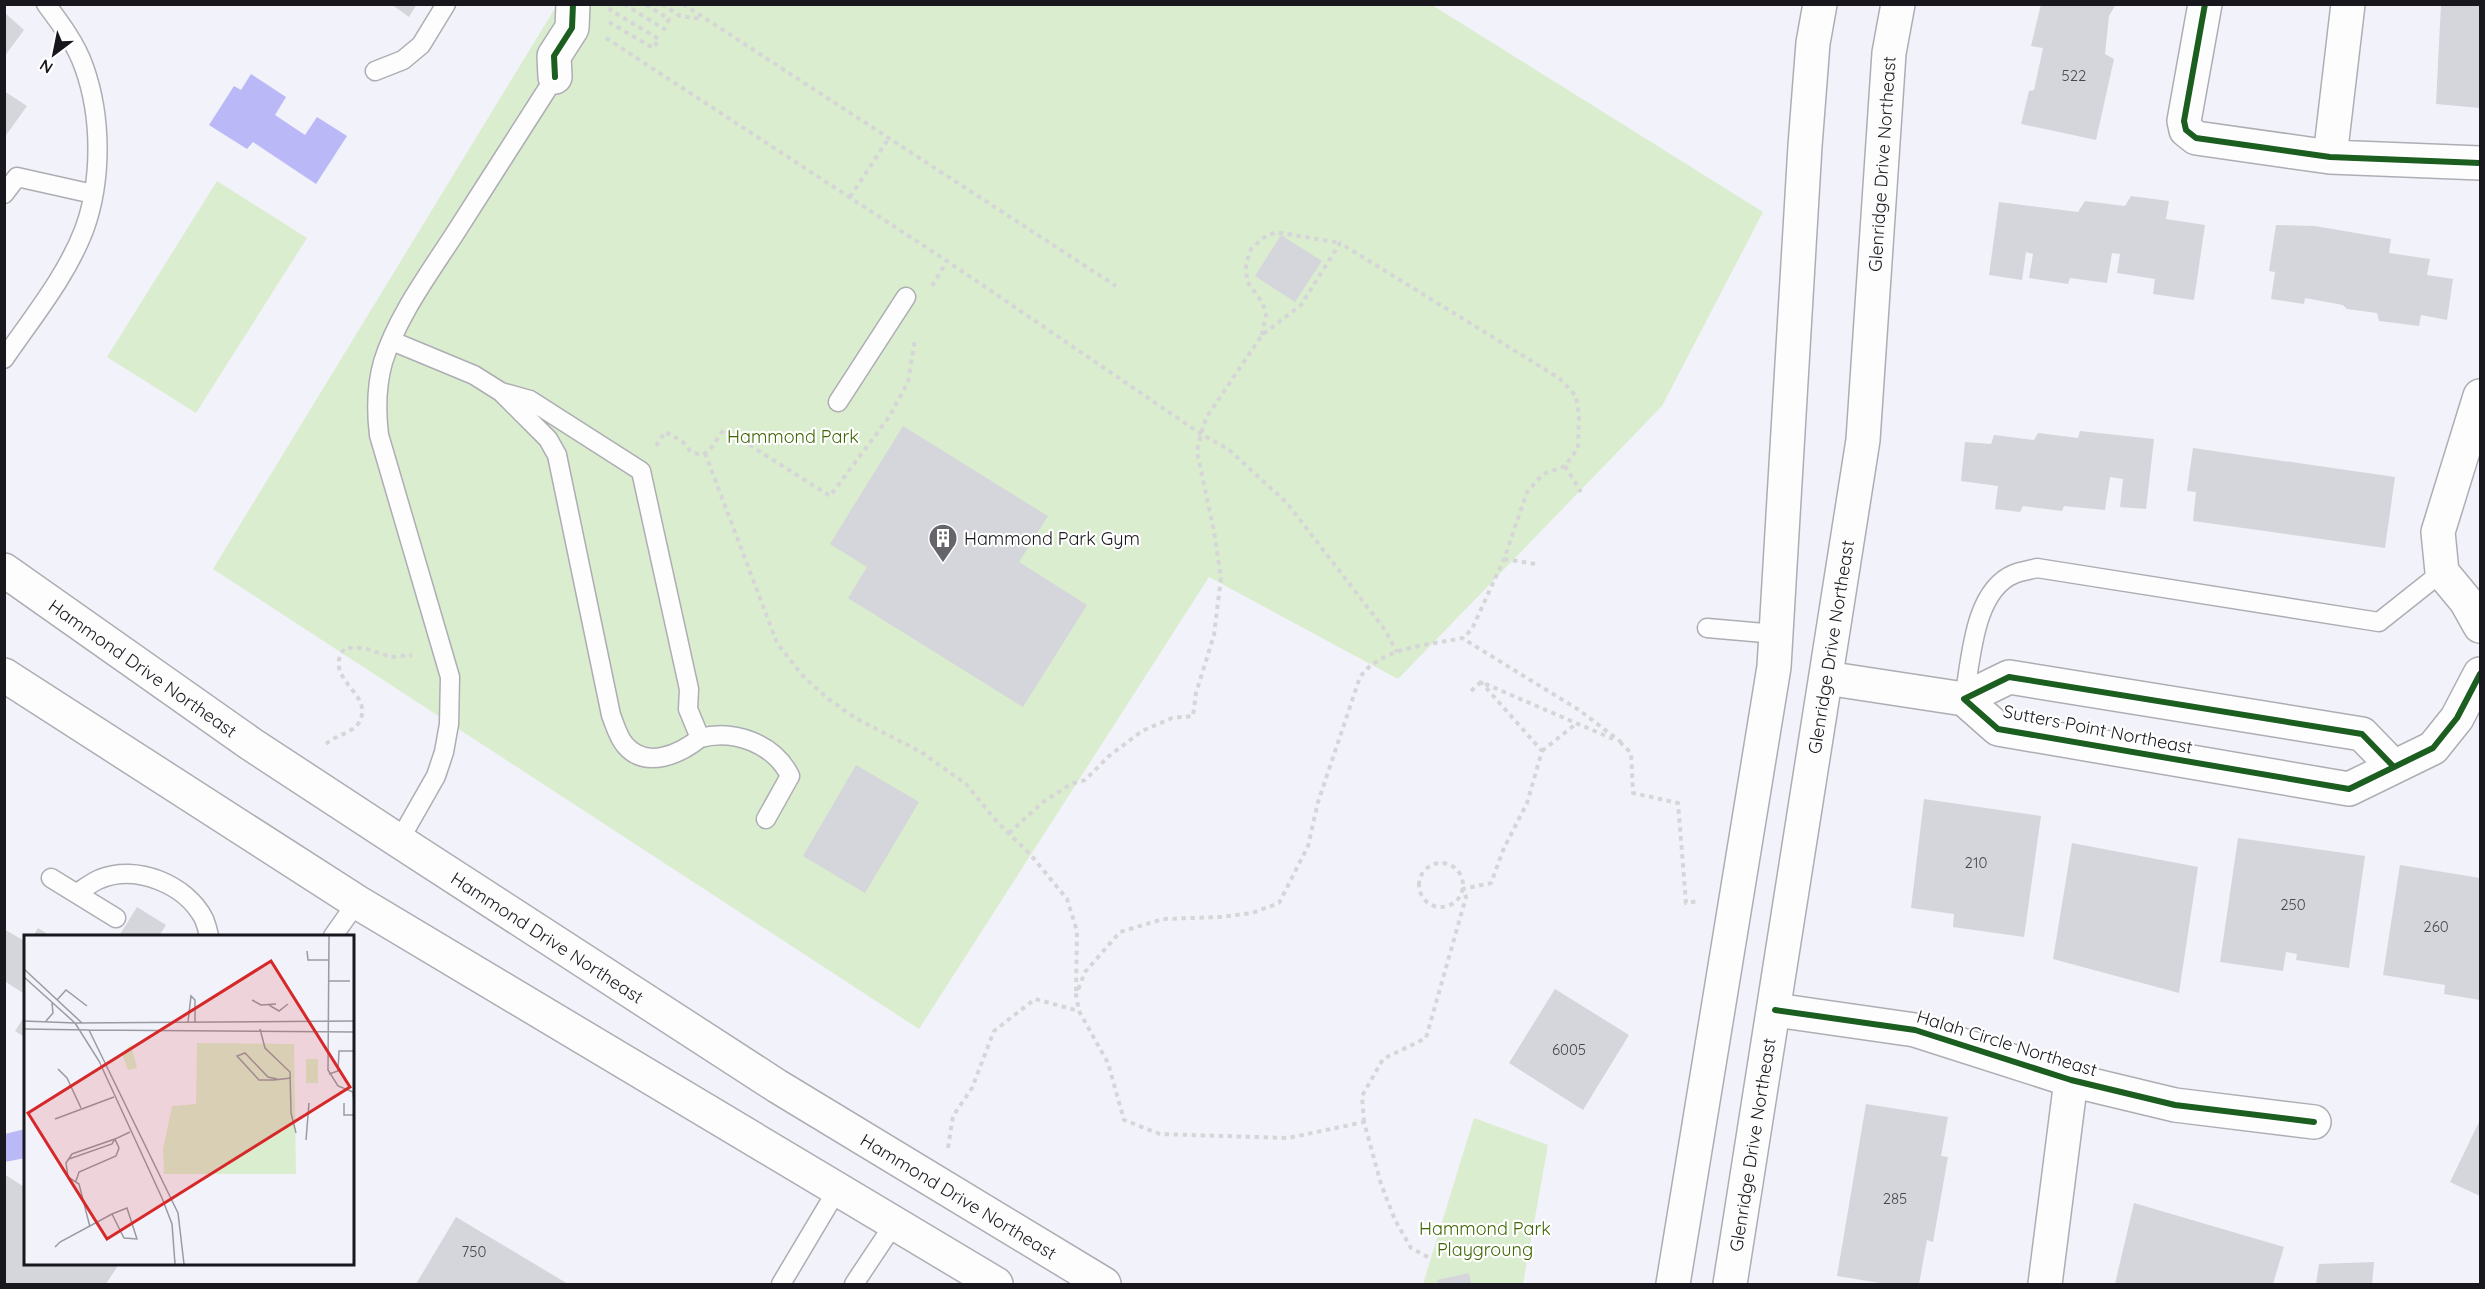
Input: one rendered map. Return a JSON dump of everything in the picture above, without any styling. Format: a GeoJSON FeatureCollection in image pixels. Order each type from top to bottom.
{"type":"FeatureCollection","features":[{"type":"Feature","properties":{"kind":"main road"},"geometry":{"type":"LineString","coordinates":[[555,77],[554,56],[572,28],[573,4]]}},
{"type":"Feature","properties":{"kind":"main road"},"geometry":{"type":"LineString","coordinates":[[1673,1284],[1774,667],[1805,146],[1813,43],[1820,4]]}},
{"type":"Feature","properties":{"kind":"main road","name":"Glenridge Drive Northeast"},"geometry":{"type":"LineString","coordinates":[[1730,1284],[1775,1010],[1863,440],[1889,53],[1898,4]]}},
{"type":"Feature","properties":{"kind":"main road"},"geometry":{"type":"LineString","coordinates":[[2205,4],[2184,121],[2186,130],[2196,138],[2330,157],[2481,163]]}},
{"type":"Feature","properties":{"kind":"main road"},"geometry":{"type":"LineString","coordinates":[[2330,157],[2348,4]]}},
{"type":"Feature","properties":{"kind":"main road"},"geometry":{"type":"LineString","coordinates":[[2481,396],[2438,532],[2442,572],[2466,601],[2481,626]]}},
{"type":"Feature","properties":{"kind":"main road","name":"Hammond Drive Northeast"},"geometry":{"type":"LineString","coordinates":[[4,570],[251,744],[399,842],[777,1086],[1104,1284]]}},
{"type":"Feature","properties":{"kind":"main road","name":"Sutters Point Northeast"},"geometry":{"type":"LineString","coordinates":[[2393,766],[2362,734],[2009,677],[1964,699],[1998,729],[2349,789],[2433,748],[2457,718],[2481,674]]}},
{"type":"Feature","properties":{"kind":"main road"},"geometry":{"type":"LineString","coordinates":[[4,675],[357,902],[996,1284]]}},
{"type":"Feature","properties":{"kind":"main road"},"geometry":{"type":"LineString","coordinates":[[1826,678],[1964,699]]}},
{"type":"Feature","properties":{"kind":"main road","name":"Halah Circle Northeast"},"geometry":{"type":"LineString","coordinates":[[1775,1010],[1915,1030],[2071,1080],[2175,1105],[2314,1122]]}},
{"type":"Feature","properties":{"kind":"main road"},"geometry":{"type":"LineString","coordinates":[[2045,1284],[2071,1080]]}},
{"type":"Feature","properties":{"kind":"lane"},"geometry":{"type":"LineString","coordinates":[[4,359],[73,253],[84,230],[93,194],[97,142],[91,91],[84,67],[73,44],[46,4]]}},
{"type":"Feature","properties":{"kind":"lane"},"geometry":{"type":"LineString","coordinates":[[375,71],[403,60],[421,45],[446,4]]}},
{"type":"Feature","properties":{"kind":"lane"},"geometry":{"type":"LineString","coordinates":[[399,842],[436,776],[444,752],[450,701],[450,677],[379,435],[376,409],[378,386],[383,362],[419,289],[555,77]]}},
{"type":"Feature","properties":{"kind":"lane"},"geometry":{"type":"LineString","coordinates":[[4,194],[17,177],[93,194]]}},
{"type":"Feature","properties":{"kind":"lane"},"geometry":{"type":"LineString","coordinates":[[838,402],[906,297]]}},
{"type":"Feature","properties":{"kind":"lane"},"geometry":{"type":"LineString","coordinates":[[392,341],[474,375],[501,392],[548,439],[557,455],[611,716],[625,746],[647,757],[674,755],[700,738],[727,734],[764,747],[785,766],[790,776],[766,819]]}},
{"type":"Feature","properties":{"kind":"lane"},"geometry":{"type":"LineString","coordinates":[[501,392],[530,400],[641,471],[689,689],[688,709],[700,738]]}},
{"type":"Feature","properties":{"kind":"lane"},"geometry":{"type":"LineString","coordinates":[[1964,699],[1979,613],[1995,589],[2013,574],[2037,568],[2379,622],[2442,572]]}},
{"type":"Feature","properties":{"kind":"lane"},"geometry":{"type":"LineString","coordinates":[[1707,628],[1776,634]]}},
{"type":"Feature","properties":{"kind":"lane"},"geometry":{"type":"LineString","coordinates":[[77,894],[99,879],[120,873],[144,874],[171,887],[190,901],[204,919],[209,935]]}},
{"type":"Feature","properties":{"kind":"lane"},"geometry":{"type":"LineString","coordinates":[[51,878],[116,918]]}},
{"type":"Feature","properties":{"kind":"lane"},"geometry":{"type":"LineString","coordinates":[[334,935],[357,902]]}},
{"type":"Feature","properties":{"kind":"lane"},"geometry":{"type":"LineString","coordinates":[[781,1284],[837,1190]]}},
{"type":"Feature","properties":{"kind":"lane"},"geometry":{"type":"LineString","coordinates":[[855,1284],[894,1224]]}},
{"type":"Feature","properties":{"kind":"path"},"geometry":{"type":"LineString","coordinates":[[604,18],[653,48],[659,39],[610,10],[614,4]]}},
{"type":"Feature","properties":{"kind":"path"},"geometry":{"type":"LineString","coordinates":[[624,4],[664,29],[669,19],[645,4]]}},
{"type":"Feature","properties":{"kind":"path"},"geometry":{"type":"LineString","coordinates":[[662,4],[680,16],[706,19]]}},
{"type":"Feature","properties":{"kind":"path"},"geometry":{"type":"LineString","coordinates":[[683,4],[1116,286]]}},
{"type":"Feature","properties":{"kind":"path"},"geometry":{"type":"LineString","coordinates":[[597,32],[947,261],[1201,434],[1228,449],[1287,503],[1385,630],[1397,652]]}},
{"type":"Feature","properties":{"kind":"path"},"geometry":{"type":"LineString","coordinates":[[850,197],[889,138]]}},
{"type":"Feature","properties":{"kind":"path"},"geometry":{"type":"LineString","coordinates":[[1076,995],[1085,972],[1120,932],[1163,919],[1221,917],[1252,913],[1279,903],[1308,846],[1318,802],[1360,677],[1367,667],[1397,652],[1462,638],[1472,629],[1504,559],[1523,499],[1532,485],[1550,470],[1565,466],[1578,448],[1579,416],[1576,396],[1559,378],[1340,243],[1276,232],[1263,238],[1251,249],[1246,264],[1247,281],[1263,304],[1266,315],[1262,335]]}},
{"type":"Feature","properties":{"kind":"path"},"geometry":{"type":"LineString","coordinates":[[1009,833],[1043,802],[1071,784],[1084,780],[1109,756],[1142,731],[1172,718],[1193,716],[1196,693],[1214,635],[1221,578],[1214,531],[1197,452],[1201,434],[1206,418],[1262,335],[1301,305],[1340,243]]}},
{"type":"Feature","properties":{"kind":"path"},"geometry":{"type":"LineString","coordinates":[[705,453],[777,644],[802,675],[827,698],[857,719],[921,752],[966,784],[1030,854],[1066,899],[1077,931],[1076,995],[1079,1011],[1108,1063],[1124,1120],[1160,1134],[1288,1138],[1364,1122]]}},
{"type":"Feature","properties":{"kind":"path"},"geometry":{"type":"LineString","coordinates":[[1565,466],[1581,492]]}},
{"type":"Feature","properties":{"kind":"path"},"geometry":{"type":"LineString","coordinates":[[1504,559],[1536,564]]}},
{"type":"Feature","properties":{"kind":"path"},"geometry":{"type":"LineString","coordinates":[[1462,638],[1571,705],[1631,753],[1633,793],[1678,803],[1686,903],[1708,898]]}},
{"type":"Feature","properties":{"kind":"path"},"geometry":{"type":"LineString","coordinates":[[326,744],[333,737],[357,725],[362,713],[360,701],[339,669],[339,656],[345,648],[364,648],[391,657],[412,655]]}},
{"type":"Feature","properties":{"kind":"path"},"geometry":{"type":"LineString","coordinates":[[1481,682],[1620,742]]}},
{"type":"Feature","properties":{"kind":"path"},"geometry":{"type":"LineString","coordinates":[[1471,692],[1481,682]]}},
{"type":"Feature","properties":{"kind":"path"},"geometry":{"type":"LineString","coordinates":[[1481,682],[1542,752]]}},
{"type":"Feature","properties":{"kind":"path"},"geometry":{"type":"LineString","coordinates":[[1428,1257],[1412,1248],[1395,1220],[1381,1184],[1364,1122],[1362,1096],[1383,1059],[1426,1038],[1466,897],[1462,890],[1461,875],[1450,864],[1429,866],[1420,876],[1419,890],[1427,902],[1441,907],[1454,902],[1462,890],[1491,883],[1504,848],[1527,802],[1542,752],[1577,723]]}},
{"type":"Feature","properties":{"kind":"path"},"geometry":{"type":"LineString","coordinates":[[948,1148],[953,1116],[972,1088],[994,1031],[1035,999],[1079,1011]]}},
{"type":"Feature","properties":{"kind":"green space","name":"Hammond Park"},"geometry":{"type":"Polygon","coordinates":[[[557,5],[1432,5],[1763,212],[1662,406],[1398,679],[1209,577],[919,1029],[213,569],[557,5]]]}},
{"type":"Feature","properties":{"kind":"green space"},"geometry":{"type":"Polygon","coordinates":[[[217,181],[307,238],[196,413],[107,357],[217,181]]]}},
{"type":"Feature","properties":{"kind":"green space","name":"Hammond Park Playgroung"},"geometry":{"type":"Polygon","coordinates":[[[1474,1118],[1548,1145],[1523,1284],[1423,1284],[1474,1118]]]}},
{"type":"Feature","properties":{"kind":"water"},"geometry":{"type":"Polygon","coordinates":[[[251,74],[286,97],[275,115],[305,135],[317,117],[347,136],[316,184],[253,142],[247,149],[209,125],[234,86],[241,90],[251,74]]]}},
{"type":"Feature","properties":{"kind":"water"},"geometry":{"type":"Polygon","coordinates":[[[24,1129],[24,1158],[5,1162],[5,1134],[24,1129]]]}},
{"type":"Feature","properties":{"kind":"building"},"geometry":{"type":"Polygon","coordinates":[[[391,4],[417,4],[409,17],[391,4]]]}},
{"type":"Feature","properties":{"kind":"building"},"geometry":{"type":"Polygon","coordinates":[[[2041,4],[2116,4],[2109,16],[2105,54],[2114,59],[2096,140],[2021,124],[2029,91],[2034,90],[2043,48],[2031,46],[2041,4]]]}},
{"type":"Feature","properties":{"kind":"building"},"geometry":{"type":"Polygon","coordinates":[[[2441,4],[2480,4],[2480,108],[2436,104],[2441,4]]]}},
{"type":"Feature","properties":{"kind":"building"},"geometry":{"type":"Polygon","coordinates":[[[4,12],[24,30],[4,57],[4,12]]]}},
{"type":"Feature","properties":{"kind":"building"},"geometry":{"type":"Polygon","coordinates":[[[4,91],[27,106],[4,138],[4,91]]]}},
{"type":"Feature","properties":{"kind":"building"},"geometry":{"type":"Polygon","coordinates":[[[2131,196],[2169,201],[2166,219],[2205,225],[2194,300],[2153,294],[2155,279],[2117,273],[2120,254],[2112,253],[2107,283],[2070,278],[2068,284],[2029,278],[2033,254],[2026,252],[2022,280],[1989,275],[1999,202],[2078,212],[2085,201],[2125,206],[2131,196]]]}},
{"type":"Feature","properties":{"kind":"building"},"geometry":{"type":"Polygon","coordinates":[[[2276,225],[2315,226],[2391,239],[2389,253],[2430,259],[2427,275],[2453,279],[2447,320],[2421,315],[2419,326],[2379,321],[2377,313],[2347,309],[2343,305],[2305,298],[2304,304],[2271,299],[2275,272],[2269,271],[2276,225]]]}},
{"type":"Feature","properties":{"kind":"building"},"geometry":{"type":"Polygon","coordinates":[[[1281,235],[1322,261],[1295,302],[1255,276],[1281,235]]]}},
{"type":"Feature","properties":{"kind":"building","name":"Hammond Park Gym"},"geometry":{"type":"Polygon","coordinates":[[[903,426],[1048,516],[1019,562],[1087,605],[1023,707],[848,598],[867,567],[830,544],[903,426]]]}},
{"type":"Feature","properties":{"kind":"building"},"geometry":{"type":"Polygon","coordinates":[[[2080,431],[2154,439],[2146,509],[2120,507],[2123,479],[2110,477],[2105,510],[2064,506],[2062,511],[2023,506],[2020,512],[1995,509],[1998,486],[1961,481],[1965,442],[1991,444],[1994,435],[2034,440],[2038,433],[2078,438],[2080,431]]]}},
{"type":"Feature","properties":{"kind":"building"},"geometry":{"type":"Polygon","coordinates":[[[2193,448],[2395,477],[2385,548],[2193,521],[2196,492],[2187,491],[2193,448]]]}},
{"type":"Feature","properties":{"kind":"building"},"geometry":{"type":"Polygon","coordinates":[[[856,765],[919,802],[865,893],[803,856],[856,765]]]}},
{"type":"Feature","properties":{"kind":"building"},"geometry":{"type":"Polygon","coordinates":[[[1924,799],[2041,816],[2024,937],[1953,927],[1954,914],[1911,908],[1924,799]]]}},
{"type":"Feature","properties":{"kind":"building"},"geometry":{"type":"Polygon","coordinates":[[[2238,838],[2365,856],[2349,968],[2296,960],[2297,954],[2286,952],[2283,971],[2220,962],[2238,838]]]}},
{"type":"Feature","properties":{"kind":"building"},"geometry":{"type":"Polygon","coordinates":[[[2072,843],[2198,867],[2179,993],[2053,959],[2072,843]]]}},
{"type":"Feature","properties":{"kind":"building"},"geometry":{"type":"Polygon","coordinates":[[[2400,865],[2480,878],[2480,1000],[2444,994],[2445,985],[2383,975],[2400,865]]]}},
{"type":"Feature","properties":{"kind":"building"},"geometry":{"type":"Polygon","coordinates":[[[137,907],[166,925],[160,935],[120,935],[137,907]]]}},
{"type":"Feature","properties":{"kind":"building"},"geometry":{"type":"Polygon","coordinates":[[[38,928],[49,935],[34,935],[38,928]]]}},
{"type":"Feature","properties":{"kind":"building"},"geometry":{"type":"Polygon","coordinates":[[[4,929],[24,941],[24,994],[6,982],[4,985],[4,929]]]}},
{"type":"Feature","properties":{"kind":"building"},"geometry":{"type":"Polygon","coordinates":[[[1555,989],[1629,1035],[1583,1110],[1509,1063],[1555,989]]]}},
{"type":"Feature","properties":{"kind":"building"},"geometry":{"type":"Polygon","coordinates":[[[24,1017],[24,1037],[15,1031],[24,1017]]]}},
{"type":"Feature","properties":{"kind":"building"},"geometry":{"type":"Polygon","coordinates":[[[1866,1104],[1948,1117],[1941,1156],[1948,1157],[1933,1242],[1927,1240],[1919,1284],[1886,1284],[1837,1276],[1866,1104]]]}},
{"type":"Feature","properties":{"kind":"building"},"geometry":{"type":"Polygon","coordinates":[[[2480,1120],[2480,1196],[2450,1182],[2480,1120]]]}},
{"type":"Feature","properties":{"kind":"building"},"geometry":{"type":"Polygon","coordinates":[[[4,1174],[24,1187],[24,1265],[118,1265],[106,1284],[4,1284],[4,1174]]]}},
{"type":"Feature","properties":{"kind":"building"},"geometry":{"type":"Polygon","coordinates":[[[2134,1203],[2284,1247],[2273,1284],[2115,1284],[2134,1203]]]}},
{"type":"Feature","properties":{"kind":"building"},"geometry":{"type":"Polygon","coordinates":[[[456,1217],[568,1284],[416,1284],[456,1217]]]}},
{"type":"Feature","properties":{"kind":"building"},"geometry":{"type":"Polygon","coordinates":[[[2374,1262],[2372,1284],[2316,1284],[2319,1264],[2374,1262]]]}},
{"type":"Feature","properties":{"kind":"building"},"geometry":{"type":"Polygon","coordinates":[[[1469,1273],[1471,1284],[1438,1284],[1437,1280],[1469,1273]]]}},
{"type":"Feature","properties":{"kind":"cycle path"},"geometry":{"type":"LineString","coordinates":[[555,77],[554,56],[572,28],[573,4]]}},
{"type":"Feature","properties":{"kind":"cycle path"},"geometry":{"type":"LineString","coordinates":[[2205,4],[2184,121],[2186,130],[2196,138],[2330,157],[2480,163]]}},
{"type":"Feature","properties":{"kind":"cycle path"},"geometry":{"type":"LineString","coordinates":[[2393,766],[2362,734],[2009,677],[1964,699],[1998,729],[2349,789],[2433,748],[2457,718],[2480,674]]}},
{"type":"Feature","properties":{"kind":"cycle path"},"geometry":{"type":"LineString","coordinates":[[1775,1010],[1915,1030],[2071,1080],[2175,1105],[2314,1122]]}},
{"type":"Feature","properties":{"kind":"place","name":"Hammond Park Gym"},"geometry":{"type":"Point","coordinates":[943,564]}}]}
